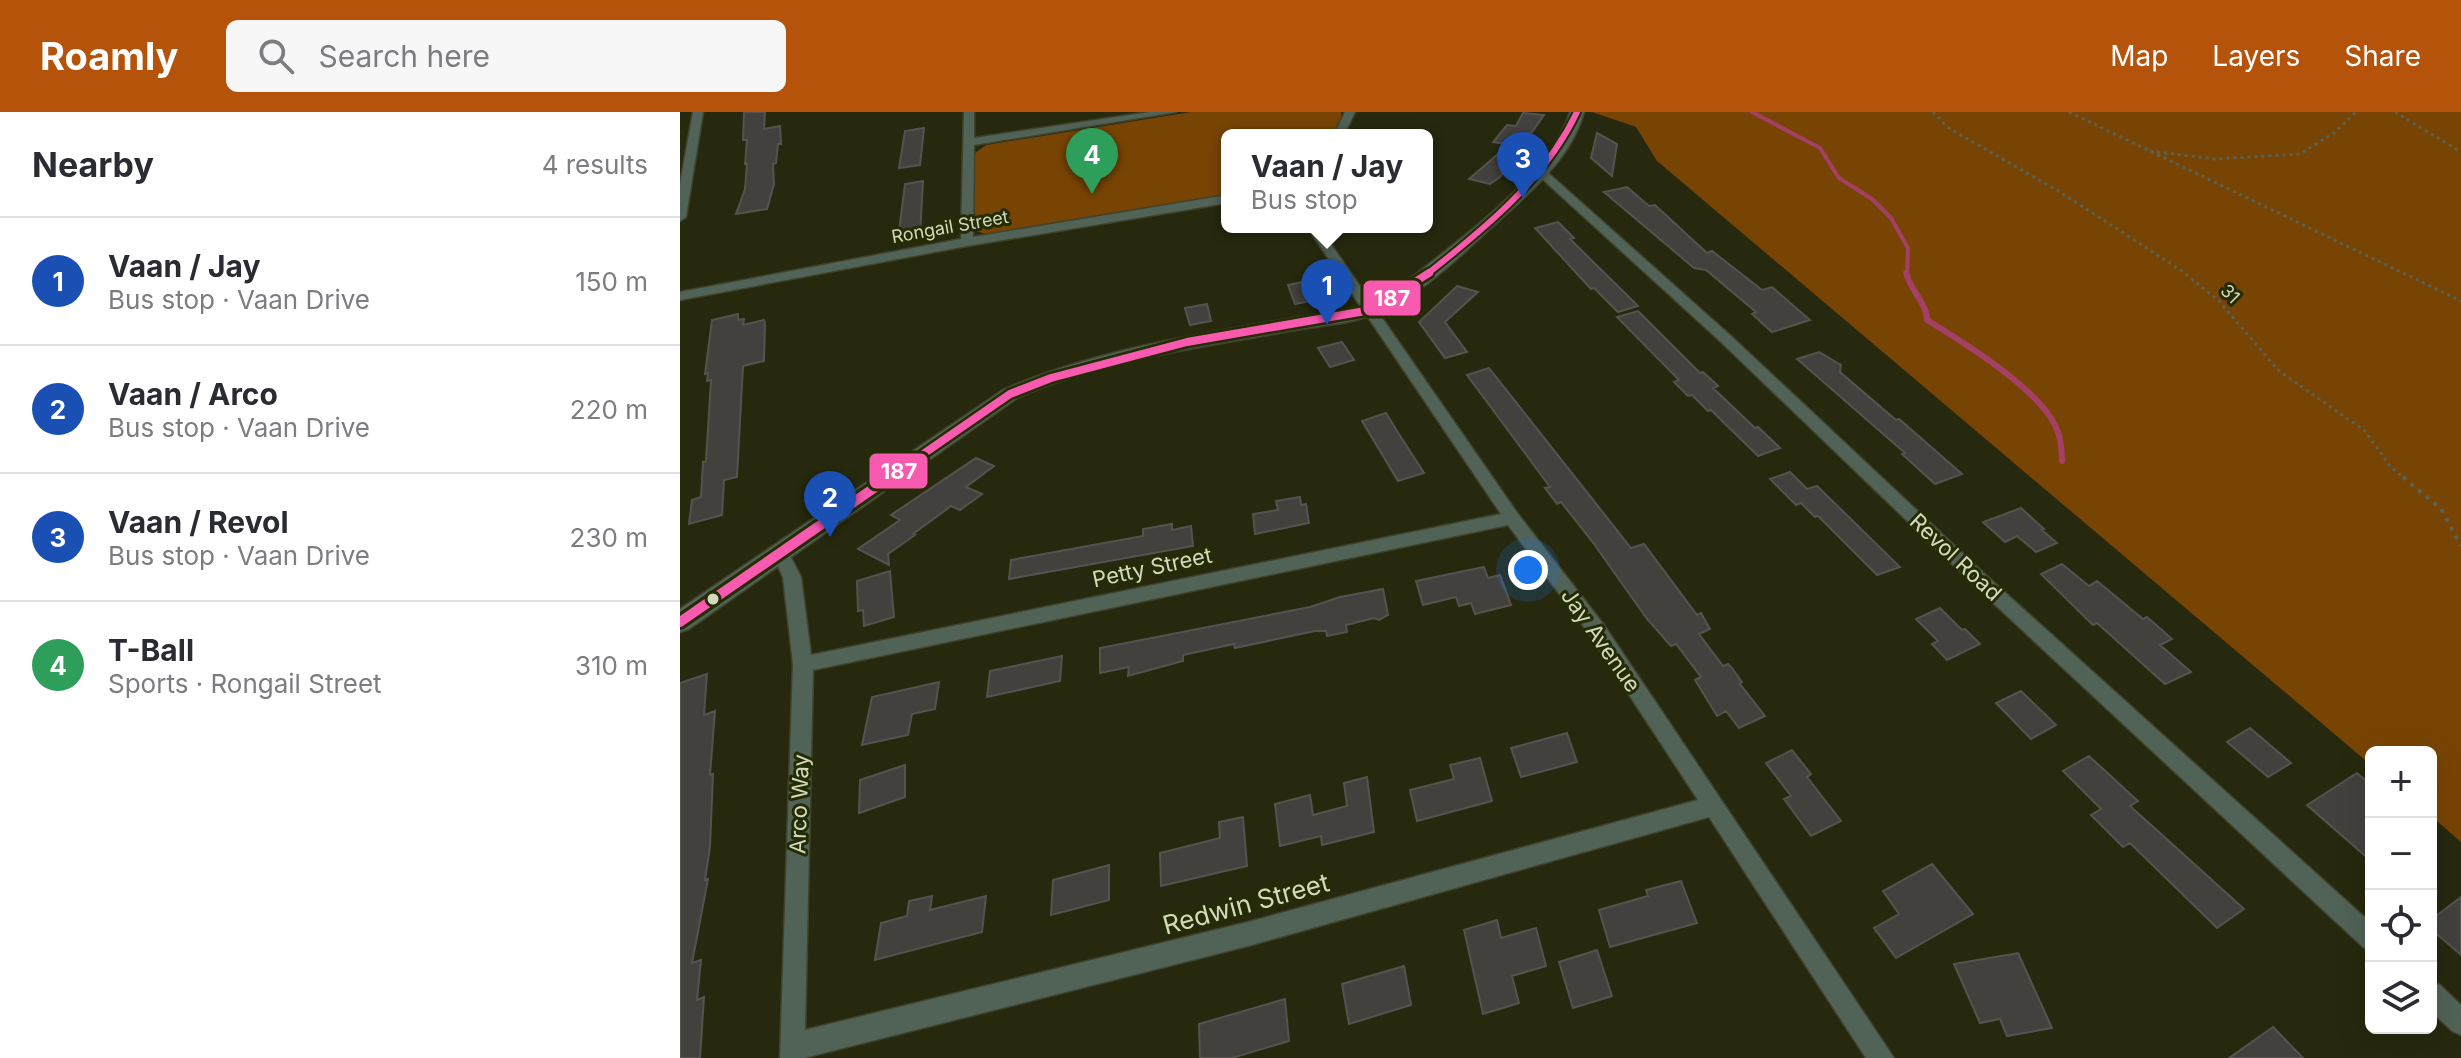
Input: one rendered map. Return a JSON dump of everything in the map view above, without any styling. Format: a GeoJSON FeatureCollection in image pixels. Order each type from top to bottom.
{"type":"FeatureCollection","features":[{"type":"Feature","properties":{"kind":"street"},"geometry":{"type":"LineString","coordinates":[[680,217],[698,112]]}},
{"type":"Feature","properties":{"kind":"street"},"geometry":{"type":"LineString","coordinates":[[967,242],[969,112]]}},
{"type":"Feature","properties":{"kind":"street"},"geometry":{"type":"LineString","coordinates":[[970,142],[1171,112]]}},
{"type":"Feature","properties":{"kind":"street"},"geometry":{"type":"LineString","coordinates":[[680,622],[1010,394],[1050,376],[1163,349],[1371,310],[1398,297],[1542,173],[1570,137],[1577,124],[1577,112]]}},
{"type":"Feature","properties":{"kind":"street","name":"Revol Road"},"geometry":{"type":"LineString","coordinates":[[1542,173],[1726,339],[1995,594],[2365,933]]}},
{"type":"Feature","properties":{"kind":"street","name":"Rongail Street"},"geometry":{"type":"LineString","coordinates":[[680,296],[967,242],[1221,200]]}},
{"type":"Feature","properties":{"kind":"street","name":"Jay Avenue"},"geometry":{"type":"LineString","coordinates":[[1317,233],[1512,518],[1597,630],[1881,1058]]}},
{"type":"Feature","properties":{"kind":"street","name":"Petty Street"},"geometry":{"type":"LineString","coordinates":[[803,664],[1512,518]]}},
{"type":"Feature","properties":{"kind":"street","name":"Arco Way"},"geometry":{"type":"LineString","coordinates":[[781,554],[792,577],[803,664],[792,1052]]}},
{"type":"Feature","properties":{"kind":"street","name":"Redwin Street"},"geometry":{"type":"LineString","coordinates":[[792,1052],[1248,934],[1713,806]]}},
{"type":"Feature","properties":{"kind":"street"},"geometry":{"type":"LineString","coordinates":[[2437,1000],[2461,1022]]}},
{"type":"Feature","properties":{"kind":"path","name":"31"},"geometry":{"type":"LineString","coordinates":[[1933,112],[1947,127],[2060,192],[2171,264],[2219,301],[2278,370],[2365,431],[2390,466],[2441,509],[2461,546]]}},
{"type":"Feature","properties":{"kind":"path"},"geometry":{"type":"LineString","coordinates":[[2069,112],[2461,301]]}},
{"type":"Feature","properties":{"kind":"path"},"geometry":{"type":"LineString","coordinates":[[2146,151],[2214,159],[2300,154],[2334,133],[2356,112]]}},
{"type":"Feature","properties":{"kind":"path"},"geometry":{"type":"LineString","coordinates":[[2395,112],[2461,152]]}},
{"type":"Feature","properties":{"kind":"shaded area"},"geometry":{"type":"Polygon","coordinates":[[[1191,112],[1341,112],[1342,122],[1337,129],[1221,129],[1221,196],[990,235],[975,231],[975,153],[986,145],[1191,112]]]}},
{"type":"Feature","properties":{"kind":"shaded area"},"geometry":{"type":"Polygon","coordinates":[[[1592,112],[2461,112],[2461,842],[2437,821],[2437,746],[2365,746],[2365,760],[1657,161],[1636,127],[1592,112]]]}},
{"type":"Feature","properties":{"kind":"building"},"geometry":{"type":"Polygon","coordinates":[[[744,112],[765,112],[764,129],[780,126],[781,144],[778,144],[776,163],[773,164],[774,184],[767,209],[736,214],[745,189],[747,164],[747,140],[743,140],[744,112]]]}},
{"type":"Feature","properties":{"kind":"building"},"geometry":{"type":"Polygon","coordinates":[[[1523,113],[1544,115],[1500,177],[1490,184],[1469,179],[1498,154],[1505,144],[1493,142],[1507,125],[1516,126],[1523,113]]]}},
{"type":"Feature","properties":{"kind":"building"},"geometry":{"type":"Polygon","coordinates":[[[924,128],[920,165],[899,168],[905,131],[924,128]]]}},
{"type":"Feature","properties":{"kind":"building"},"geometry":{"type":"Polygon","coordinates":[[[1597,133],[1617,144],[1612,176],[1591,158],[1597,133]]]}},
{"type":"Feature","properties":{"kind":"building"},"geometry":{"type":"Polygon","coordinates":[[[923,181],[920,235],[898,239],[905,184],[923,181]]]}},
{"type":"Feature","properties":{"kind":"building"},"geometry":{"type":"Polygon","coordinates":[[[1627,187],[1649,206],[1655,205],[1707,253],[1712,251],[1762,290],[1772,287],[1810,320],[1772,332],[1752,314],[1756,312],[1706,270],[1694,268],[1604,192],[1627,187]]]}},
{"type":"Feature","properties":{"kind":"building"},"geometry":{"type":"Polygon","coordinates":[[[1558,222],[1574,238],[1570,239],[1638,306],[1618,312],[1594,288],[1591,289],[1535,228],[1558,222]]]}},
{"type":"Feature","properties":{"kind":"building"},"geometry":{"type":"Polygon","coordinates":[[[1307,281],[1315,300],[1295,304],[1288,285],[1307,281]]]}},
{"type":"Feature","properties":{"kind":"building"},"geometry":{"type":"Polygon","coordinates":[[[1457,286],[1478,292],[1445,322],[1467,352],[1445,358],[1419,322],[1457,286]]]}},
{"type":"Feature","properties":{"kind":"building"},"geometry":{"type":"Polygon","coordinates":[[[1207,304],[1211,321],[1190,325],[1185,308],[1207,304]]]}},
{"type":"Feature","properties":{"kind":"building"},"geometry":{"type":"Polygon","coordinates":[[[1638,311],[1700,373],[1703,372],[1718,386],[1713,388],[1780,448],[1758,456],[1711,410],[1708,411],[1692,395],[1688,396],[1674,382],[1679,380],[1617,317],[1638,311]]]}},
{"type":"Feature","properties":{"kind":"building"},"geometry":{"type":"Polygon","coordinates":[[[738,314],[738,320],[744,319],[743,325],[764,320],[765,323],[764,361],[743,366],[737,477],[724,480],[722,515],[689,524],[692,500],[701,497],[703,462],[706,461],[711,380],[707,381],[708,373],[705,374],[712,320],[738,314]]]}},
{"type":"Feature","properties":{"kind":"building"},"geometry":{"type":"Polygon","coordinates":[[[1342,342],[1354,360],[1330,367],[1318,348],[1342,342]]]}},
{"type":"Feature","properties":{"kind":"building"},"geometry":{"type":"Polygon","coordinates":[[[1819,352],[1841,365],[1840,372],[1962,474],[1935,484],[1902,454],[1905,453],[1797,359],[1819,352]]]}},
{"type":"Feature","properties":{"kind":"building"},"geometry":{"type":"Polygon","coordinates":[[[1489,368],[1631,548],[1644,544],[1697,615],[1701,613],[1710,629],[1699,634],[1723,666],[1728,664],[1731,667],[1765,716],[1739,728],[1726,711],[1717,716],[1695,680],[1701,677],[1676,644],[1671,646],[1647,619],[1594,544],[1561,502],[1557,504],[1545,488],[1550,487],[1467,375],[1489,368]]]}},
{"type":"Feature","properties":{"kind":"building"},"geometry":{"type":"Polygon","coordinates":[[[1386,413],[1424,473],[1398,481],[1362,421],[1386,413]]]}},
{"type":"Feature","properties":{"kind":"building"},"geometry":{"type":"Polygon","coordinates":[[[976,458],[994,466],[966,487],[982,494],[960,510],[951,506],[913,534],[888,554],[889,565],[858,549],[900,520],[891,515],[976,458]]]}},
{"type":"Feature","properties":{"kind":"building"},"geometry":{"type":"Polygon","coordinates":[[[1790,472],[1807,489],[1817,486],[1900,567],[1877,575],[1818,516],[1815,517],[1801,503],[1796,505],[1770,479],[1790,472]]]}},
{"type":"Feature","properties":{"kind":"building"},"geometry":{"type":"Polygon","coordinates":[[[1300,497],[1301,505],[1306,504],[1309,523],[1255,534],[1253,514],[1278,510],[1276,501],[1300,497]]]}},
{"type":"Feature","properties":{"kind":"building"},"geometry":{"type":"Polygon","coordinates":[[[2021,508],[2057,543],[2036,552],[2017,536],[2005,542],[1983,522],[2021,508]]]}},
{"type":"Feature","properties":{"kind":"building"},"geometry":{"type":"Polygon","coordinates":[[[1172,524],[1172,530],[1191,526],[1193,546],[1009,579],[1011,560],[1143,536],[1143,529],[1172,524]]]}},
{"type":"Feature","properties":{"kind":"building"},"geometry":{"type":"Polygon","coordinates":[[[2062,564],[2089,586],[2097,581],[2143,619],[2147,617],[2172,639],[2160,645],[2191,672],[2165,684],[2097,623],[2093,625],[2041,574],[2062,564]]]}},
{"type":"Feature","properties":{"kind":"building"},"geometry":{"type":"Polygon","coordinates":[[[1484,567],[1488,578],[1500,575],[1511,605],[1475,614],[1471,603],[1459,606],[1456,597],[1423,605],[1416,581],[1484,567]]]}},
{"type":"Feature","properties":{"kind":"building"},"geometry":{"type":"Polygon","coordinates":[[[890,571],[894,617],[864,626],[863,610],[858,611],[857,581],[890,571]]]}},
{"type":"Feature","properties":{"kind":"building"},"geometry":{"type":"Polygon","coordinates":[[[1383,589],[1388,615],[1379,620],[1374,618],[1346,625],[1347,632],[1327,636],[1326,631],[1315,631],[1235,648],[1234,644],[1183,655],[1183,661],[1128,676],[1129,667],[1100,673],[1100,648],[1310,607],[1340,597],[1383,589]]]}},
{"type":"Feature","properties":{"kind":"building"},"geometry":{"type":"Polygon","coordinates":[[[1940,608],[1980,644],[1947,660],[1932,644],[1938,641],[1916,619],[1940,608]]]}},
{"type":"Feature","properties":{"kind":"building"},"geometry":{"type":"Polygon","coordinates":[[[1062,656],[1060,681],[987,697],[990,671],[1062,656]]]}},
{"type":"Feature","properties":{"kind":"building"},"geometry":{"type":"Polygon","coordinates":[[[707,674],[704,715],[715,711],[710,775],[713,774],[710,847],[705,880],[708,879],[692,963],[701,960],[697,1000],[704,997],[700,1058],[680,1058],[680,683],[707,674]]]}},
{"type":"Feature","properties":{"kind":"building"},"geometry":{"type":"Polygon","coordinates":[[[939,682],[935,709],[912,714],[908,735],[862,745],[872,697],[939,682]]]}},
{"type":"Feature","properties":{"kind":"building"},"geometry":{"type":"Polygon","coordinates":[[[2021,691],[2056,725],[2031,739],[1996,703],[2021,691]]]}},
{"type":"Feature","properties":{"kind":"building"},"geometry":{"type":"Polygon","coordinates":[[[2250,728],[2291,763],[2268,777],[2227,742],[2250,728]]]}},
{"type":"Feature","properties":{"kind":"building"},"geometry":{"type":"Polygon","coordinates":[[[1567,733],[1577,762],[1521,777],[1511,748],[1567,733]]]}},
{"type":"Feature","properties":{"kind":"building"},"geometry":{"type":"Polygon","coordinates":[[[1792,750],[1811,774],[1807,777],[1841,821],[1811,836],[1784,799],[1791,796],[1766,763],[1792,750]]]}},
{"type":"Feature","properties":{"kind":"building"},"geometry":{"type":"Polygon","coordinates":[[[2089,756],[2138,801],[2130,806],[2244,909],[2217,928],[2130,843],[2123,847],[2091,815],[2101,809],[2063,771],[2089,756]]]}},
{"type":"Feature","properties":{"kind":"building"},"geometry":{"type":"Polygon","coordinates":[[[1480,758],[1492,801],[1417,821],[1410,790],[1454,779],[1450,765],[1480,758]]]}},
{"type":"Feature","properties":{"kind":"building"},"geometry":{"type":"Polygon","coordinates":[[[905,765],[905,797],[859,813],[860,780],[905,765]]]}},
{"type":"Feature","properties":{"kind":"building"},"geometry":{"type":"Polygon","coordinates":[[[2357,773],[2365,780],[2365,856],[2307,805],[2357,773]]]}},
{"type":"Feature","properties":{"kind":"building"},"geometry":{"type":"Polygon","coordinates":[[[1367,777],[1374,832],[1322,845],[1321,836],[1280,846],[1275,804],[1310,795],[1313,815],[1347,806],[1344,783],[1367,777]]]}},
{"type":"Feature","properties":{"kind":"building"},"geometry":{"type":"Polygon","coordinates":[[[1243,817],[1247,866],[1161,886],[1160,853],[1220,838],[1219,822],[1243,817]]]}},
{"type":"Feature","properties":{"kind":"building"},"geometry":{"type":"Polygon","coordinates":[[[1932,864],[1973,914],[1896,958],[1874,928],[1899,914],[1883,891],[1932,864]]]}},
{"type":"Feature","properties":{"kind":"building"},"geometry":{"type":"Polygon","coordinates":[[[1109,865],[1109,900],[1051,915],[1053,880],[1109,865]]]}},
{"type":"Feature","properties":{"kind":"building"},"geometry":{"type":"Polygon","coordinates":[[[1681,881],[1697,923],[1610,947],[1599,910],[1648,896],[1646,890],[1681,881]]]}},
{"type":"Feature","properties":{"kind":"building"},"geometry":{"type":"Polygon","coordinates":[[[932,896],[930,910],[986,896],[982,932],[875,960],[881,923],[907,916],[909,901],[932,896]]]}},
{"type":"Feature","properties":{"kind":"building"},"geometry":{"type":"Polygon","coordinates":[[[2461,897],[2461,955],[2437,934],[2437,915],[2461,897]]]}},
{"type":"Feature","properties":{"kind":"building"},"geometry":{"type":"Polygon","coordinates":[[[1497,920],[1501,938],[1536,928],[1546,966],[1512,976],[1519,1003],[1483,1014],[1464,930],[1497,920]]]}},
{"type":"Feature","properties":{"kind":"building"},"geometry":{"type":"Polygon","coordinates":[[[1597,950],[1612,996],[1573,1008],[1559,962],[1597,950]]]}},
{"type":"Feature","properties":{"kind":"building"},"geometry":{"type":"Polygon","coordinates":[[[2018,953],[2052,1028],[2007,1036],[2000,1019],[1980,1023],[1954,964],[2018,953]]]}},
{"type":"Feature","properties":{"kind":"building"},"geometry":{"type":"Polygon","coordinates":[[[1404,966],[1411,1005],[1349,1024],[1342,984],[1404,966]]]}},
{"type":"Feature","properties":{"kind":"building"},"geometry":{"type":"Polygon","coordinates":[[[1285,999],[1289,1041],[1232,1058],[1200,1058],[1199,1024],[1285,999]]]}},
{"type":"Feature","properties":{"kind":"building"},"geometry":{"type":"Polygon","coordinates":[[[2273,1027],[2303,1058],[2229,1058],[2273,1027]]]}},
{"type":"Feature","properties":{"kind":"waterway"},"geometry":{"type":"LineString","coordinates":[[1752,112],[1820,148],[1839,178],[1872,199],[1891,218],[1908,248],[1907,275]]}},
{"type":"Feature","properties":{"kind":"waterway"},"geometry":{"type":"LineString","coordinates":[[1906,273],[1927,320],[1998,367],[2046,411],[2059,434],[2062,461]]}},
{"type":"Feature","properties":{"kind":"transit line","name":"187"},"geometry":{"type":"LineString","coordinates":[[680,622],[1010,394],[1051,378],[1141,352],[1371,310],[1425,276],[1489,223],[1545,164],[1565,137],[1577,112]]}},
{"type":"Feature","properties":{"kind":"place","name":"T-Ball"},"geometry":{"type":"Point","coordinates":[1092,194]}},
{"type":"Feature","properties":{"kind":"place","name":"Vaan / Revol"},"geometry":{"type":"Point","coordinates":[1523,198]}},
{"type":"Feature","properties":{"kind":"place","name":"Vaan / Jay"},"geometry":{"type":"Point","coordinates":[1327,325]}},
{"type":"Feature","properties":{"kind":"place","name":"Vaan / Arco"},"geometry":{"type":"Point","coordinates":[830,537]}}]}
